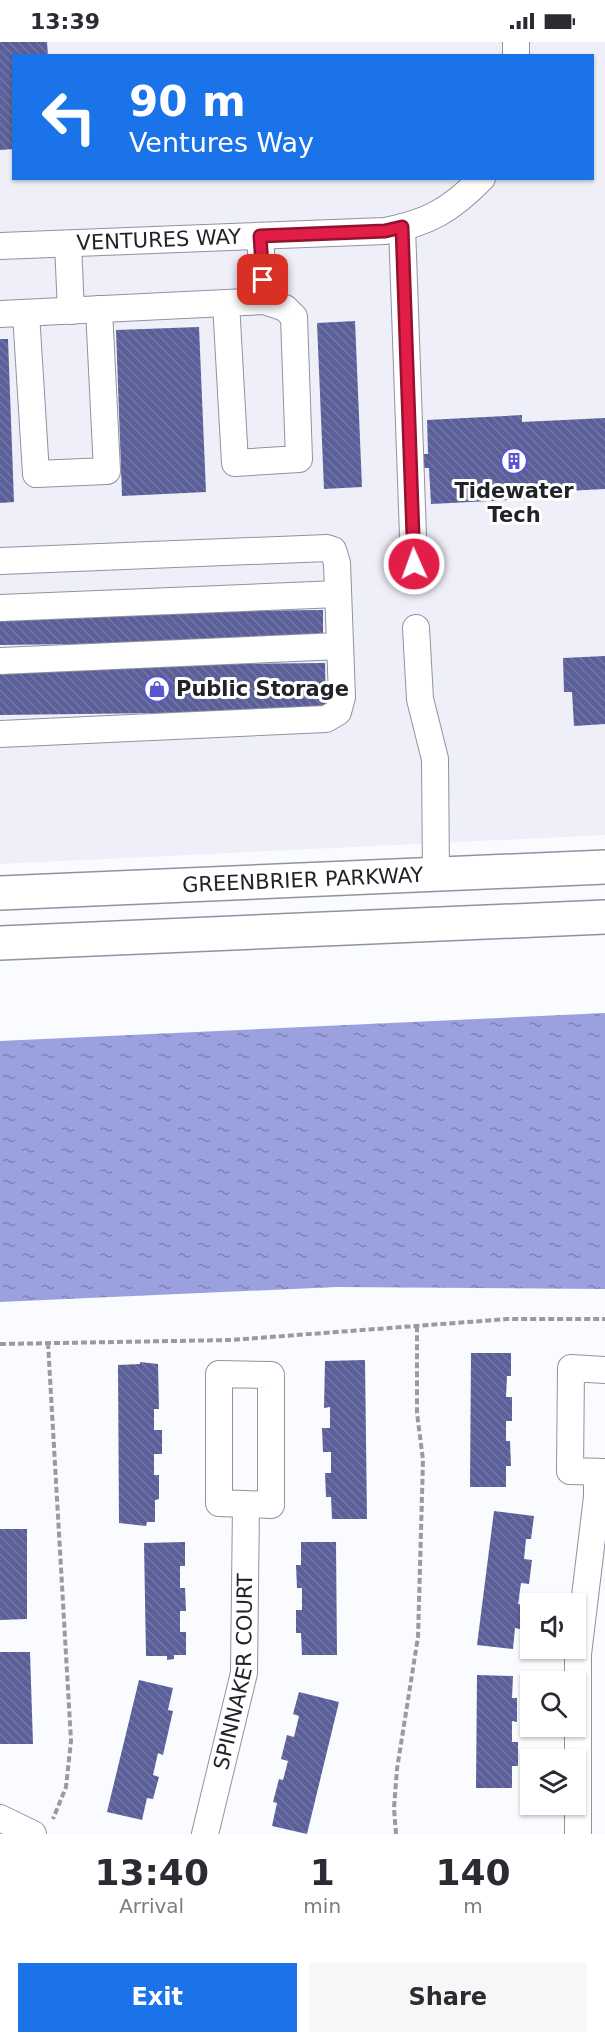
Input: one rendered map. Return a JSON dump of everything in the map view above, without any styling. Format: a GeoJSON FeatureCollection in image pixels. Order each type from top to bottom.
{"type":"FeatureCollection","features":[{"type":"Feature","properties":{"kind":"main road","name":"GREENBRIER PARKWAY"},"geometry":{"type":"LineString","coordinates":[[0,893],[605,867]]}},
{"type":"Feature","properties":{"kind":"main road"},"geometry":{"type":"LineString","coordinates":[[0,943],[605,917]]}},
{"type":"Feature","properties":{"kind":"street","name":"VENTURES WAY"},"geometry":{"type":"LineString","coordinates":[[0,246],[385,231],[416,225],[443,212],[480,180]]}},
{"type":"Feature","properties":{"kind":"street"},"geometry":{"type":"LineString","coordinates":[[402,227],[414,564]]}},
{"type":"Feature","properties":{"kind":"street"},"geometry":{"type":"LineString","coordinates":[[260,236],[264,302]]}},
{"type":"Feature","properties":{"kind":"street"},"geometry":{"type":"LineString","coordinates":[[68,244],[71,311]]}},
{"type":"Feature","properties":{"kind":"street"},"geometry":{"type":"LineString","coordinates":[[0,314],[226,303],[264,302],[285,308],[294,317],[299,459],[235,463],[226,303]]}},
{"type":"Feature","properties":{"kind":"street"},"geometry":{"type":"LineString","coordinates":[[26,313],[36,474],[107,471],[99,309]]}},
{"type":"Feature","properties":{"kind":"street"},"geometry":{"type":"LineString","coordinates":[[0,561],[318,547],[333,550],[336,556],[338,594],[341,705],[338,712],[326,719],[0,734]]}},
{"type":"Feature","properties":{"kind":"street"},"geometry":{"type":"LineString","coordinates":[[0,608],[338,594]]}},
{"type":"Feature","properties":{"kind":"street"},"geometry":{"type":"LineString","coordinates":[[416,628],[420,699],[435,759],[436,874]]}},
{"type":"Feature","properties":{"kind":"street"},"geometry":{"type":"LineString","coordinates":[[0,661],[340,646]]}},
{"type":"Feature","properties":{"kind":"street"},"geometry":{"type":"LineString","coordinates":[[578,1834],[578,1654],[601,1472],[570,1471],[571,1368],[605,1370]]}},
{"type":"Feature","properties":{"kind":"street"},"geometry":{"type":"LineString","coordinates":[[219,1374],[271,1375],[271,1505],[246,1505],[219,1503],[219,1374]]}},
{"type":"Feature","properties":{"kind":"street","name":"SPINNAKER COURT"},"geometry":{"type":"LineString","coordinates":[[206,1834],[244,1673],[246,1505]]}},
{"type":"Feature","properties":{"kind":"street"},"geometry":{"type":"LineString","coordinates":[[0,1818],[42,1829]]}},
{"type":"Feature","properties":{"kind":"path"},"geometry":{"type":"LineString","coordinates":[[0,1344],[231,1340],[508,1319],[605,1319]]}},
{"type":"Feature","properties":{"kind":"path"},"geometry":{"type":"LineString","coordinates":[[396,1834],[394,1808],[397,1769],[418,1637],[423,1460],[417,1413],[417,1325]]}},
{"type":"Feature","properties":{"kind":"path"},"geometry":{"type":"LineString","coordinates":[[42,1829],[66,1787],[71,1741],[48,1343]]}},
{"type":"Feature","properties":{"kind":"shaded area"},"geometry":{"type":"Polygon","coordinates":[[[0,42],[605,42],[605,835],[0,864],[0,42]]]}},
{"type":"Feature","properties":{"kind":"water"},"geometry":{"type":"Polygon","coordinates":[[[605,1013],[605,1289],[337,1287],[0,1302],[0,1041],[605,1013]]]}},
{"type":"Feature","properties":{"kind":"building"},"geometry":{"type":"Polygon","coordinates":[[[0,42],[47,42],[48,54],[12,54],[12,149],[0,150],[0,42]]]}},
{"type":"Feature","properties":{"kind":"building"},"geometry":{"type":"Polygon","coordinates":[[[355,321],[362,487],[324,489],[317,323],[355,321]]]}},
{"type":"Feature","properties":{"kind":"building"},"geometry":{"type":"Polygon","coordinates":[[[199,327],[206,492],[122,496],[116,330],[199,327]]]}},
{"type":"Feature","properties":{"kind":"building"},"geometry":{"type":"Polygon","coordinates":[[[0,339],[8,339],[14,502],[0,503],[0,339]]]}},
{"type":"Feature","properties":{"kind":"building","name":"Tidewater Tech"},"geometry":{"type":"Polygon","coordinates":[[[522,415],[522,422],[605,418],[605,489],[527,493],[527,499],[431,504],[429,468],[423,468],[422,454],[428,454],[427,420],[522,415]]]}},
{"type":"Feature","properties":{"kind":"building"},"geometry":{"type":"Polygon","coordinates":[[[323,610],[323,641],[0,645],[0,614],[323,610]]]}},
{"type":"Feature","properties":{"kind":"building"},"geometry":{"type":"Polygon","coordinates":[[[605,656],[605,724],[574,726],[572,692],[564,692],[563,658],[605,656]]]}},
{"type":"Feature","properties":{"kind":"building"},"geometry":{"type":"Polygon","coordinates":[[[325,663],[326,711],[0,715],[0,667],[325,663]]]}},
{"type":"Feature","properties":{"kind":"building"},"geometry":{"type":"Polygon","coordinates":[[[471,1353],[511,1353],[511,1376],[507,1376],[506,1397],[512,1397],[512,1421],[506,1421],[506,1441],[510,1441],[511,1466],[506,1466],[506,1487],[470,1487],[471,1353]]]}},
{"type":"Feature","properties":{"kind":"building"},"geometry":{"type":"Polygon","coordinates":[[[365,1360],[367,1519],[332,1519],[331,1497],[326,1497],[325,1473],[331,1473],[331,1452],[323,1452],[322,1428],[330,1428],[330,1407],[324,1408],[325,1361],[365,1360]]]}},
{"type":"Feature","properties":{"kind":"building"},"geometry":{"type":"Polygon","coordinates":[[[140,1362],[158,1364],[159,1409],[154,1409],[154,1430],[162,1430],[162,1454],[154,1454],[154,1475],[159,1475],[159,1499],[155,1500],[155,1522],[147,1522],[146,1526],[119,1523],[118,1365],[140,1364],[140,1362]]]}},
{"type":"Feature","properties":{"kind":"building"},"geometry":{"type":"Polygon","coordinates":[[[494,1511],[534,1516],[531,1539],[526,1539],[524,1559],[532,1560],[529,1584],[521,1583],[518,1604],[520,1604],[520,1629],[515,1628],[513,1649],[477,1645],[494,1511]]]}},
{"type":"Feature","properties":{"kind":"building"},"geometry":{"type":"Polygon","coordinates":[[[0,1529],[27,1529],[27,1619],[0,1620],[0,1529]]]}},
{"type":"Feature","properties":{"kind":"building"},"geometry":{"type":"Polygon","coordinates":[[[185,1542],[185,1566],[180,1566],[180,1588],[185,1588],[186,1611],[180,1611],[180,1632],[186,1632],[186,1655],[174,1655],[174,1659],[167,1660],[167,1656],[146,1656],[144,1543],[185,1542]]]}},
{"type":"Feature","properties":{"kind":"building"},"geometry":{"type":"Polygon","coordinates":[[[301,1542],[336,1542],[337,1655],[302,1655],[301,1633],[296,1633],[296,1610],[302,1610],[302,1588],[297,1588],[296,1565],[301,1565],[301,1542]]]}},
{"type":"Feature","properties":{"kind":"building"},"geometry":{"type":"Polygon","coordinates":[[[0,1652],[30,1652],[33,1744],[0,1744],[0,1652]]]}},
{"type":"Feature","properties":{"kind":"building"},"geometry":{"type":"Polygon","coordinates":[[[477,1675],[513,1676],[512,1698],[517,1698],[517,1722],[512,1721],[512,1742],[518,1742],[518,1766],[512,1766],[512,1788],[476,1788],[477,1675]]]}},
{"type":"Feature","properties":{"kind":"building"},"geometry":{"type":"Polygon","coordinates":[[[139,1680],[173,1688],[168,1710],[173,1711],[163,1755],[158,1753],[153,1775],[159,1777],[153,1799],[147,1798],[142,1820],[107,1812],[139,1680]]]}},
{"type":"Feature","properties":{"kind":"building"},"geometry":{"type":"Polygon","coordinates":[[[299,1692],[339,1702],[307,1834],[272,1826],[277,1803],[273,1802],[279,1779],[283,1780],[288,1761],[281,1759],[287,1735],[294,1737],[299,1716],[293,1714],[299,1692]]]}},
{"type":"Feature","properties":{"kind":"place","name":"Tidewater Tech"},"geometry":{"type":"Point","coordinates":[514,461]}},
{"type":"Feature","properties":{"kind":"place","name":"Public Storage"},"geometry":{"type":"Point","coordinates":[157,689]}},
{"type":"Feature","properties":{"kind":"route"},"geometry":{"type":"LineString","coordinates":[[263,280],[260,236],[385,231],[402,227],[414,564]]}}]}
